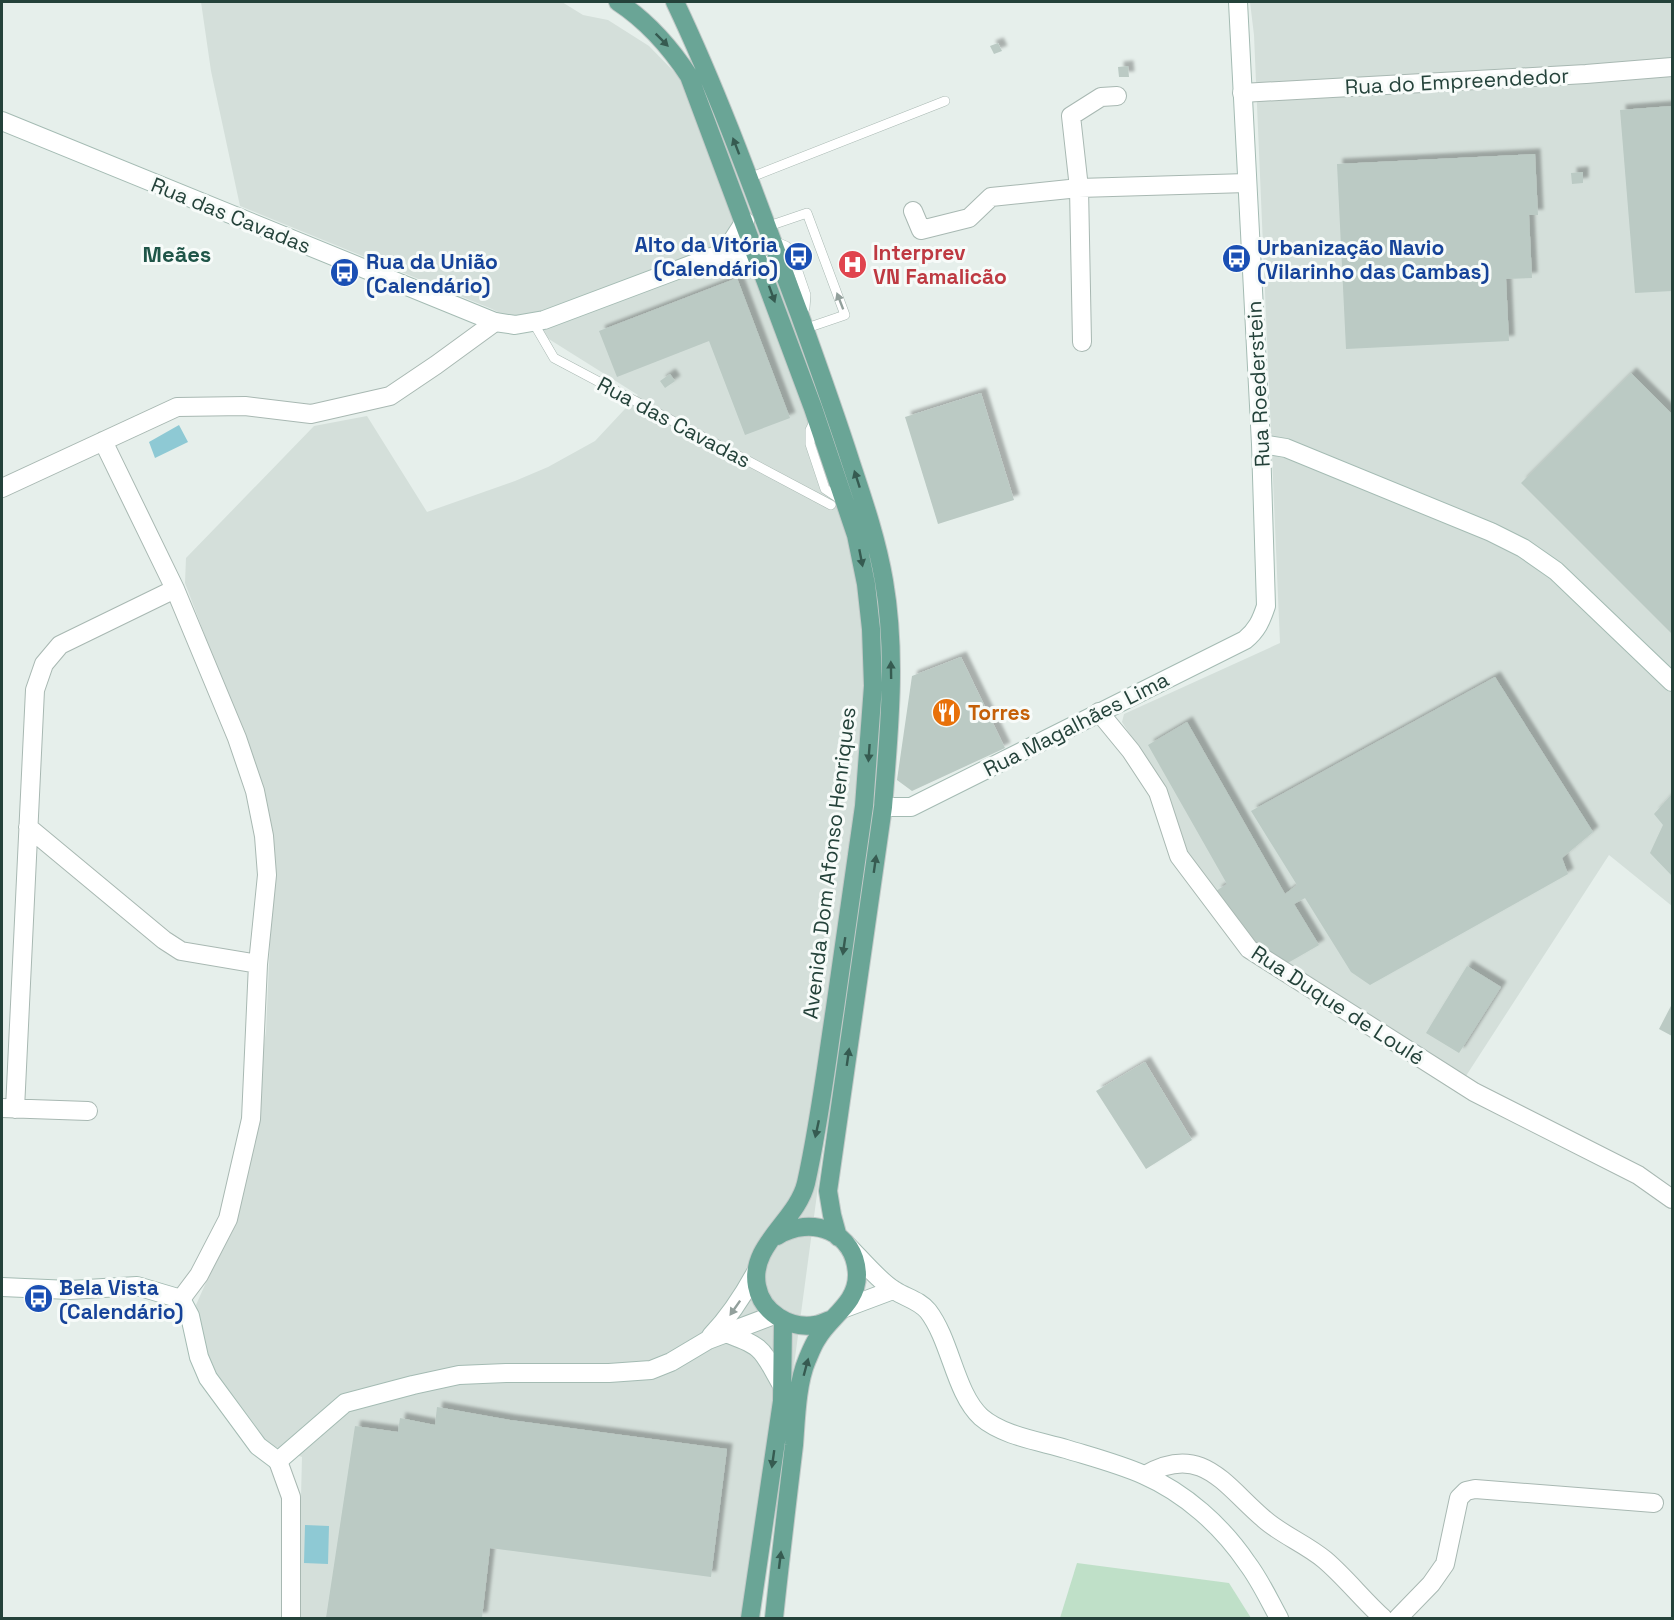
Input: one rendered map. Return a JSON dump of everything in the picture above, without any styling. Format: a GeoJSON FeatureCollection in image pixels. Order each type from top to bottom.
{"type":"FeatureCollection","features":[{"type":"Feature","properties":{"kind":"main road","name":"Avenida Dom Afonso Henriques"},"geometry":{"type":"LineString","coordinates":[[618,2],[646,24],[671,49],[689,76],[817,418],[838,503],[856,535],[866,584],[871,629],[873,686],[869,755],[820,1111],[805,1186],[792,1213],[761,1253],[756,1272]]}},
{"type":"Feature","properties":{"kind":"main road","name":"Avenida Dom Afonso Henriques"},"geometry":{"type":"LineString","coordinates":[[675,2],[699,52],[749,178],[831,402],[873,529],[884,581],[890,628],[891,689],[883,807],[828,1191],[832,1215],[841,1240],[851,1252],[857,1275],[856,1287],[839,1313],[817,1339],[806,1363],[799,1399],[774,1618]]}},
{"type":"Feature","properties":{"kind":"main road"},"geometry":{"type":"LineString","coordinates":[[773,1238],[788,1229],[806,1225],[823,1228],[841,1240]]}},
{"type":"Feature","properties":{"kind":"main road"},"geometry":{"type":"LineString","coordinates":[[756,1272],[758,1288],[764,1302],[778,1317],[799,1326],[816,1325],[839,1313]]}},
{"type":"Feature","properties":{"kind":"main road"},"geometry":{"type":"LineString","coordinates":[[750,1618],[783,1388],[778,1317]]}},
{"type":"Feature","properties":{"kind":"street","name":"Rua Roederstein"},"geometry":{"type":"LineString","coordinates":[[1238,2],[1262,444],[1266,606],[1261,622]]}},
{"type":"Feature","properties":{"kind":"street","name":"Rua do Empreendedor"},"geometry":{"type":"LineString","coordinates":[[1242,93],[1672,67]]}},
{"type":"Feature","properties":{"kind":"street"},"geometry":{"type":"LineString","coordinates":[[1082,342],[1079,188],[1071,116],[1101,97],[1117,96]]}},
{"type":"Feature","properties":{"kind":"street","name":"Rua das Cavadas"},"geometry":{"type":"LineString","coordinates":[[2,122],[495,322],[515,325],[544,320],[725,252]]}},
{"type":"Feature","properties":{"kind":"street"},"geometry":{"type":"LineString","coordinates":[[913,211],[921,230],[969,218],[991,197],[1079,188],[1247,183]]}},
{"type":"Feature","properties":{"kind":"street"},"geometry":{"type":"LineString","coordinates":[[745,221],[725,252],[760,263]]}},
{"type":"Feature","properties":{"kind":"street"},"geometry":{"type":"LineString","coordinates":[[2,488],[177,407],[245,406],[311,414],[390,396],[495,322]]}},
{"type":"Feature","properties":{"kind":"street"},"geometry":{"type":"LineString","coordinates":[[103,441],[175,589],[237,738],[255,791],[264,836],[267,875],[258,964],[251,1119],[228,1219],[199,1275],[181,1299]]}},
{"type":"Feature","properties":{"kind":"street"},"geometry":{"type":"LineString","coordinates":[[1262,444],[1286,448],[1491,532],[1523,548],[1556,571],[1672,682]]}},
{"type":"Feature","properties":{"kind":"street"},"geometry":{"type":"LineString","coordinates":[[88,1111],[8,1108],[28,827],[35,690],[44,664],[60,645],[175,589]]}},
{"type":"Feature","properties":{"kind":"street","name":"Rua Magalhães Lima"},"geometry":{"type":"LineString","coordinates":[[883,807],[911,807],[1245,640],[1261,622]]}},
{"type":"Feature","properties":{"kind":"street","name":"Rua Duque de Loulé"},"geometry":{"type":"LineString","coordinates":[[1100,712],[1131,751],[1158,792],[1179,856],[1249,949],[1474,1092],[1638,1175],[1672,1199]]}},
{"type":"Feature","properties":{"kind":"street"},"geometry":{"type":"LineString","coordinates":[[28,827],[164,940],[181,951],[258,964]]}},
{"type":"Feature","properties":{"kind":"street"},"geometry":{"type":"LineString","coordinates":[[841,1240],[893,1290],[915,1300],[927,1309],[942,1335],[966,1394],[982,1417],[1005,1430],[1107,1461],[1144,1475],[1187,1501],[1219,1529],[1247,1562],[1279,1618]]}},
{"type":"Feature","properties":{"kind":"street"},"geometry":{"type":"LineString","coordinates":[[716,1336],[735,1309],[756,1272]]}},
{"type":"Feature","properties":{"kind":"street"},"geometry":{"type":"LineString","coordinates":[[2,1287],[70,1290],[137,1286],[181,1299],[190,1316],[199,1357],[208,1378],[258,1446],[278,1461],[291,1497],[291,1618]]}},
{"type":"Feature","properties":{"kind":"street"},"geometry":{"type":"LineString","coordinates":[[839,1313],[893,1290]]}},
{"type":"Feature","properties":{"kind":"street"},"geometry":{"type":"LineString","coordinates":[[278,1461],[345,1403],[459,1375],[609,1373],[651,1370],[671,1362],[716,1336],[778,1317]]}},
{"type":"Feature","properties":{"kind":"street"},"geometry":{"type":"LineString","coordinates":[[716,1336],[750,1341],[763,1351],[783,1388]]}},
{"type":"Feature","properties":{"kind":"street"},"geometry":{"type":"LineString","coordinates":[[1144,1475],[1167,1464],[1182,1462],[1210,1472],[1225,1481],[1263,1519],[1324,1560],[1383,1618]]}},
{"type":"Feature","properties":{"kind":"street"},"geometry":{"type":"LineString","coordinates":[[1398,1618],[1431,1584],[1445,1564],[1460,1498],[1466,1491],[1475,1489],[1654,1503]]}},
{"type":"Feature","properties":{"kind":"lane"},"geometry":{"type":"LineString","coordinates":[[749,178],[945,101]]}},
{"type":"Feature","properties":{"kind":"lane"},"geometry":{"type":"LineString","coordinates":[[769,233],[807,213],[842,305],[845,315],[802,323]]}},
{"type":"Feature","properties":{"kind":"lane","name":"Rua das Cavadas"},"geometry":{"type":"LineString","coordinates":[[533,322],[554,358],[838,503]]}},
{"type":"Feature","properties":{"kind":"shaded area"},"geometry":{"type":"Polygon","coordinates":[[[201,2],[562,2],[583,15],[608,20],[649,46],[687,85],[758,254],[854,499],[868,545],[882,670],[880,726],[760,1618],[298,1618],[302,1457],[268,1444],[257,1434],[214,1372],[202,1338],[196,1305],[236,1215],[251,1135],[266,1031],[271,920],[234,713],[185,583],[186,558],[314,426],[367,416],[427,512],[515,481],[548,467],[595,441],[638,395],[544,336],[492,309],[240,206],[211,71],[201,2]]]}},
{"type":"Feature","properties":{"kind":"shaded area"},"geometry":{"type":"Polygon","coordinates":[[[1250,2],[1672,2],[1672,906],[1609,855],[1464,1079],[1255,948],[1184,851],[1151,768],[1122,722],[1124,714],[1280,643],[1254,35],[1250,2]]]}},
{"type":"Feature","properties":{"kind":"green space"},"geometry":{"type":"Polygon","coordinates":[[[1077,1563],[1229,1583],[1251,1618],[1060,1618],[1077,1563]]]}},
{"type":"Feature","properties":{"kind":"water"},"geometry":{"type":"Polygon","coordinates":[[[179,425],[188,442],[155,458],[149,442],[179,425]]]}},
{"type":"Feature","properties":{"kind":"water"},"geometry":{"type":"Polygon","coordinates":[[[305,1525],[329,1526],[328,1564],[304,1563],[305,1525]]]}},
{"type":"Feature","properties":{"kind":"building"},"geometry":{"type":"Polygon","coordinates":[[[998,43],[1002,51],[994,54],[990,46],[998,43]]]}},
{"type":"Feature","properties":{"kind":"building"},"geometry":{"type":"Polygon","coordinates":[[[1128,66],[1129,77],[1119,77],[1118,67],[1128,66]]]}},
{"type":"Feature","properties":{"kind":"building"},"geometry":{"type":"Polygon","coordinates":[[[1672,106],[1672,291],[1635,293],[1620,110],[1672,106]]]}},
{"type":"Feature","properties":{"kind":"building"},"geometry":{"type":"Polygon","coordinates":[[[1535,154],[1538,215],[1529,215],[1532,278],[1506,279],[1509,341],[1346,349],[1337,164],[1535,154]]]}},
{"type":"Feature","properties":{"kind":"building"},"geometry":{"type":"Polygon","coordinates":[[[1583,172],[1583,183],[1572,184],[1571,173],[1583,172]]]}},
{"type":"Feature","properties":{"kind":"building"},"geometry":{"type":"Polygon","coordinates":[[[737,278],[790,418],[745,435],[709,341],[617,377],[599,331],[737,278]]]}},
{"type":"Feature","properties":{"kind":"building"},"geometry":{"type":"Polygon","coordinates":[[[1631,373],[1672,414],[1672,634],[1521,483],[1631,373]]]}},
{"type":"Feature","properties":{"kind":"building"},"geometry":{"type":"Polygon","coordinates":[[[670,374],[675,381],[665,388],[660,381],[670,374]]]}},
{"type":"Feature","properties":{"kind":"building"},"geometry":{"type":"Polygon","coordinates":[[[981,393],[1014,500],[938,524],[905,417],[981,393]]]}},
{"type":"Feature","properties":{"kind":"building","name":"Torres"},"geometry":{"type":"Polygon","coordinates":[[[961,657],[1005,748],[912,791],[897,780],[912,676],[961,657]]]}},
{"type":"Feature","properties":{"kind":"building"},"geometry":{"type":"Polygon","coordinates":[[[1495,677],[1593,832],[1562,858],[1568,874],[1370,985],[1351,972],[1305,898],[1294,904],[1319,945],[1286,964],[1250,939],[1216,891],[1227,884],[1148,745],[1187,722],[1285,894],[1297,885],[1251,811],[1495,677]]]}},
{"type":"Feature","properties":{"kind":"building"},"geometry":{"type":"Polygon","coordinates":[[[1672,794],[1672,876],[1650,853],[1663,825],[1654,814],[1672,794]]]}},
{"type":"Feature","properties":{"kind":"building"},"geometry":{"type":"Polygon","coordinates":[[[1467,966],[1501,987],[1459,1053],[1426,1033],[1467,966]]]}},
{"type":"Feature","properties":{"kind":"building"},"geometry":{"type":"Polygon","coordinates":[[[1672,1004],[1672,1036],[1659,1029],[1672,1004]]]}},
{"type":"Feature","properties":{"kind":"building"},"geometry":{"type":"Polygon","coordinates":[[[1145,1062],[1192,1140],[1146,1169],[1096,1091],[1145,1062]]]}},
{"type":"Feature","properties":{"kind":"building"},"geometry":{"type":"Polygon","coordinates":[[[437,1407],[510,1420],[727,1449],[711,1577],[490,1548],[482,1618],[326,1618],[355,1426],[398,1432],[400,1418],[435,1425],[437,1407]]]}},
{"type":"Feature","properties":{"kind":"place","name":"Alto da Vitória (Calendário)"},"geometry":{"type":"Point","coordinates":[799,256]}},
{"type":"Feature","properties":{"kind":"place","name":"Urbanização Navio (Vilarinho das Cambas)"},"geometry":{"type":"Point","coordinates":[1236,259]}},
{"type":"Feature","properties":{"kind":"place","name":"Interprev VN Famalicão"},"geometry":{"type":"Point","coordinates":[852,264]}},
{"type":"Feature","properties":{"kind":"place","name":"Rua da União (Calendário)"},"geometry":{"type":"Point","coordinates":[345,273]}},
{"type":"Feature","properties":{"kind":"place","name":"Torres"},"geometry":{"type":"Point","coordinates":[947,712]}},
{"type":"Feature","properties":{"kind":"place","name":"Bela Vista (Calendário)"},"geometry":{"type":"Point","coordinates":[38,1299]}},
{"type":"Feature","properties":{"kind":"district","name":"Meães"},"geometry":{"type":"Point","coordinates":[177,254]}}]}
